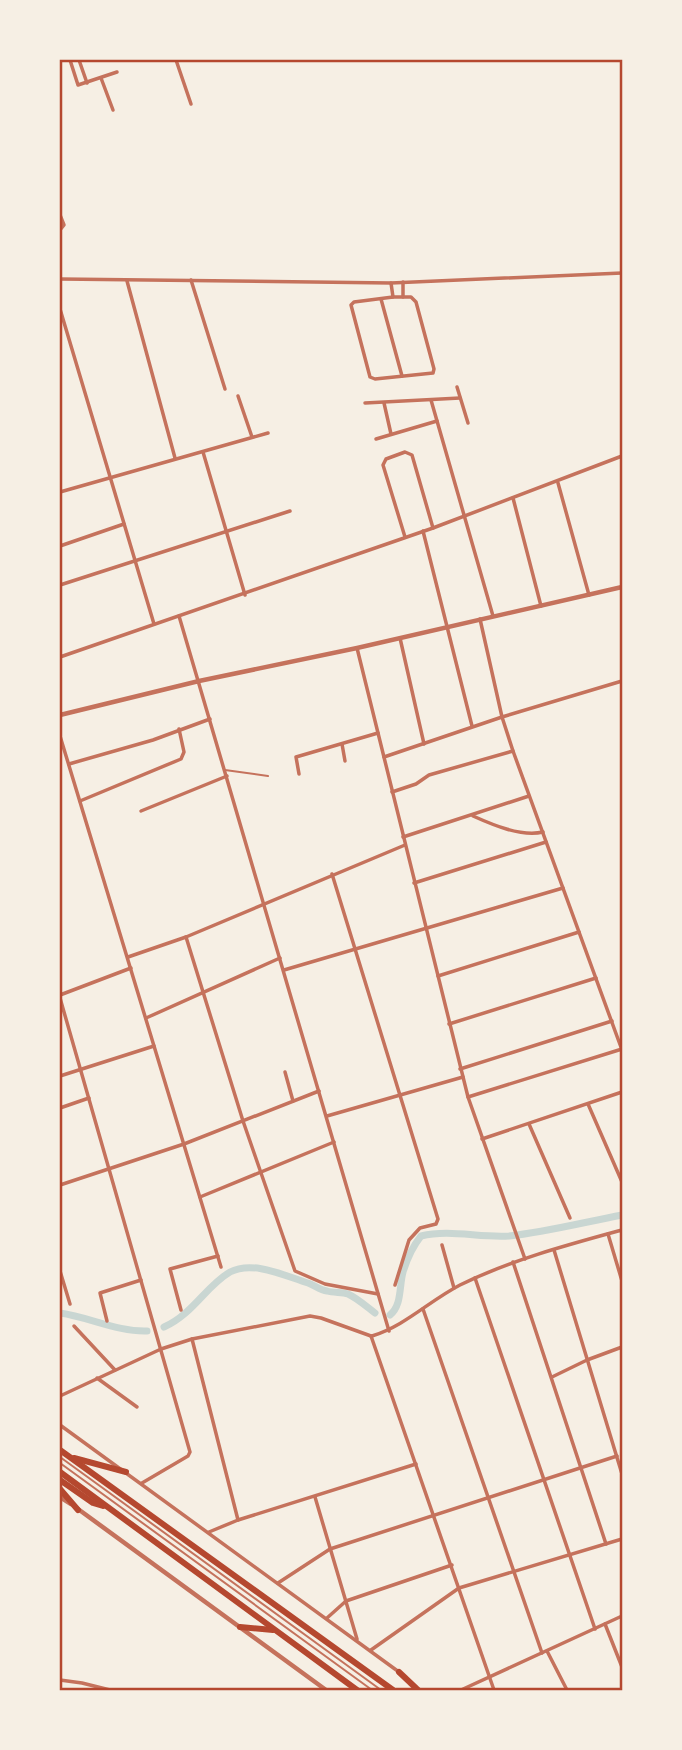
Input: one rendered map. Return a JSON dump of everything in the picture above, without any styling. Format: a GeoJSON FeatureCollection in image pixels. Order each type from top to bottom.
{"type":"FeatureCollection","features":[{"type":"Feature","properties":{"kind":"highway"},"geometry":{"type":"LineString","coordinates":[[60,1450],[393,1690]]}},
{"type":"Feature","properties":{"kind":"highway"},"geometry":{"type":"LineString","coordinates":[[70,1457],[126,1472]]}},
{"type":"Feature","properties":{"kind":"highway"},"geometry":{"type":"LineString","coordinates":[[60,1472],[357,1690]]}},
{"type":"Feature","properties":{"kind":"highway"},"geometry":{"type":"LineString","coordinates":[[60,1480],[93,1503],[108,1508]]}},
{"type":"Feature","properties":{"kind":"highway"},"geometry":{"type":"LineString","coordinates":[[60,1489],[78,1510]]}},
{"type":"Feature","properties":{"kind":"highway"},"geometry":{"type":"LineString","coordinates":[[240,1627],[274,1630]]}},
{"type":"Feature","properties":{"kind":"highway"},"geometry":{"type":"LineString","coordinates":[[399,1672],[418,1690]]}},
{"type":"Feature","properties":{"kind":"street"},"geometry":{"type":"LineString","coordinates":[[69,60],[78,85],[117,72]]}},
{"type":"Feature","properties":{"kind":"street"},"geometry":{"type":"LineString","coordinates":[[79,60],[87,83]]}},
{"type":"Feature","properties":{"kind":"street"},"geometry":{"type":"LineString","coordinates":[[176,60],[191,104]]}},
{"type":"Feature","properties":{"kind":"street"},"geometry":{"type":"LineString","coordinates":[[334,61],[347,60]]}},
{"type":"Feature","properties":{"kind":"street"},"geometry":{"type":"LineString","coordinates":[[101,78],[113,110]]}},
{"type":"Feature","properties":{"kind":"street"},"geometry":{"type":"LineString","coordinates":[[60,215],[64,225],[60,230]]}},
{"type":"Feature","properties":{"kind":"street"},"geometry":{"type":"LineString","coordinates":[[60,279],[391,283],[622,273]]}},
{"type":"Feature","properties":{"kind":"street"},"geometry":{"type":"LineString","coordinates":[[191,280],[225,389]]}},
{"type":"Feature","properties":{"kind":"street"},"geometry":{"type":"LineString","coordinates":[[127,281],[175,459]]}},
{"type":"Feature","properties":{"kind":"street"},"geometry":{"type":"LineString","coordinates":[[403,282],[403,297]]}},
{"type":"Feature","properties":{"kind":"street"},"geometry":{"type":"LineString","coordinates":[[391,283],[393,297]]}},
{"type":"Feature","properties":{"kind":"street"},"geometry":{"type":"LineString","coordinates":[[403,297],[411,297],[416,302],[434,371],[430,375],[375,379],[369,377],[351,307],[355,302],[403,297]]}},
{"type":"Feature","properties":{"kind":"street"},"geometry":{"type":"LineString","coordinates":[[381,299],[402,376]]}},
{"type":"Feature","properties":{"kind":"street"},"geometry":{"type":"LineString","coordinates":[[60,309],[155,624]]}},
{"type":"Feature","properties":{"kind":"street"},"geometry":{"type":"LineString","coordinates":[[457,387],[468,423]]}},
{"type":"Feature","properties":{"kind":"street"},"geometry":{"type":"LineString","coordinates":[[238,396],[252,437]]}},
{"type":"Feature","properties":{"kind":"street"},"geometry":{"type":"LineString","coordinates":[[365,403],[460,398]]}},
{"type":"Feature","properties":{"kind":"street"},"geometry":{"type":"LineString","coordinates":[[431,400],[493,616]]}},
{"type":"Feature","properties":{"kind":"street"},"geometry":{"type":"LineString","coordinates":[[384,403],[391,434]]}},
{"type":"Feature","properties":{"kind":"street"},"geometry":{"type":"LineString","coordinates":[[376,439],[437,421]]}},
{"type":"Feature","properties":{"kind":"street"},"geometry":{"type":"LineString","coordinates":[[60,492],[268,433]]}},
{"type":"Feature","properties":{"kind":"street"},"geometry":{"type":"LineString","coordinates":[[203,452],[245,595]]}},
{"type":"Feature","properties":{"kind":"street"},"geometry":{"type":"LineString","coordinates":[[405,537],[383,465],[386,459],[405,452],[412,455],[433,528]]}},
{"type":"Feature","properties":{"kind":"street"},"geometry":{"type":"LineString","coordinates":[[60,657],[464,517],[622,456]]}},
{"type":"Feature","properties":{"kind":"street"},"geometry":{"type":"LineString","coordinates":[[557,482],[589,595]]}},
{"type":"Feature","properties":{"kind":"street"},"geometry":{"type":"LineString","coordinates":[[513,498],[541,606]]}},
{"type":"Feature","properties":{"kind":"street"},"geometry":{"type":"LineString","coordinates":[[60,585],[290,511]]}},
{"type":"Feature","properties":{"kind":"street"},"geometry":{"type":"LineString","coordinates":[[60,545],[125,523]]}},
{"type":"Feature","properties":{"kind":"street"},"geometry":{"type":"LineString","coordinates":[[424,531],[472,727]]}},
{"type":"Feature","properties":{"kind":"street"},"geometry":{"type":"LineString","coordinates":[[60,715],[199,681],[622,587]]}},
{"type":"Feature","properties":{"kind":"street"},"geometry":{"type":"LineString","coordinates":[[179,616],[388,1331]]}},
{"type":"Feature","properties":{"kind":"street"},"geometry":{"type":"LineString","coordinates":[[468,1097],[622,1050],[513,751],[502,717],[480,619]]}},
{"type":"Feature","properties":{"kind":"street"},"geometry":{"type":"LineString","coordinates":[[400,638],[424,744]]}},
{"type":"Feature","properties":{"kind":"street"},"geometry":{"type":"LineString","coordinates":[[357,648],[460,1069],[481,1139],[525,1259]]}},
{"type":"Feature","properties":{"kind":"street"},"geometry":{"type":"LineString","coordinates":[[384,757],[502,717],[622,681]]}},
{"type":"Feature","properties":{"kind":"street"},"geometry":{"type":"LineString","coordinates":[[68,764],[153,740],[210,719]]}},
{"type":"Feature","properties":{"kind":"street"},"geometry":{"type":"LineString","coordinates":[[80,801],[181,759],[184,752],[178,729]]}},
{"type":"Feature","properties":{"kind":"street"},"geometry":{"type":"LineString","coordinates":[[299,774],[296,757],[378,733]]}},
{"type":"Feature","properties":{"kind":"street"},"geometry":{"type":"LineString","coordinates":[[60,736],[221,1267]]}},
{"type":"Feature","properties":{"kind":"street"},"geometry":{"type":"LineString","coordinates":[[342,744],[345,761]]}},
{"type":"Feature","properties":{"kind":"street"},"geometry":{"type":"LineString","coordinates":[[392,792],[416,784],[429,775],[513,751]]}},
{"type":"Feature","properties":{"kind":"street"},"geometry":{"type":"LineString","coordinates":[[141,811],[227,776]]}},
{"type":"Feature","properties":{"kind":"street"},"geometry":{"type":"LineString","coordinates":[[403,837],[529,796]]}},
{"type":"Feature","properties":{"kind":"street"},"geometry":{"type":"LineString","coordinates":[[472,816],[494,825],[534,834],[543,832]]}},
{"type":"Feature","properties":{"kind":"street"},"geometry":{"type":"LineString","coordinates":[[414,883],[546,842]]}},
{"type":"Feature","properties":{"kind":"street"},"geometry":{"type":"LineString","coordinates":[[128,957],[186,937],[405,845]]}},
{"type":"Feature","properties":{"kind":"street"},"geometry":{"type":"LineString","coordinates":[[332,874],[438,1219],[436,1224],[416,1230],[409,1240],[394,1285]]}},
{"type":"Feature","properties":{"kind":"street"},"geometry":{"type":"LineString","coordinates":[[284,970],[563,888]]}},
{"type":"Feature","properties":{"kind":"street"},"geometry":{"type":"LineString","coordinates":[[438,976],[579,932]]}},
{"type":"Feature","properties":{"kind":"street"},"geometry":{"type":"LineString","coordinates":[[186,937],[259,1171],[295,1271],[325,1284],[378,1294]]}},
{"type":"Feature","properties":{"kind":"street"},"geometry":{"type":"LineString","coordinates":[[146,1018],[280,958]]}},
{"type":"Feature","properties":{"kind":"street"},"geometry":{"type":"LineString","coordinates":[[131,968],[60,997],[189,1454],[142,1483]]}},
{"type":"Feature","properties":{"kind":"street"},"geometry":{"type":"LineString","coordinates":[[449,1024],[596,978]]}},
{"type":"Feature","properties":{"kind":"street"},"geometry":{"type":"LineString","coordinates":[[460,1069],[612,1021]]}},
{"type":"Feature","properties":{"kind":"street"},"geometry":{"type":"LineString","coordinates":[[60,1076],[155,1046]]}},
{"type":"Feature","properties":{"kind":"street"},"geometry":{"type":"LineString","coordinates":[[285,1072],[293,1101]]}},
{"type":"Feature","properties":{"kind":"street"},"geometry":{"type":"LineString","coordinates":[[326,1116],[463,1077]]}},
{"type":"Feature","properties":{"kind":"street"},"geometry":{"type":"LineString","coordinates":[[60,1185],[184,1144],[319,1091]]}},
{"type":"Feature","properties":{"kind":"street"},"geometry":{"type":"LineString","coordinates":[[481,1139],[622,1092]]}},
{"type":"Feature","properties":{"kind":"street"},"geometry":{"type":"LineString","coordinates":[[60,1108],[89,1098]]}},
{"type":"Feature","properties":{"kind":"street"},"geometry":{"type":"LineString","coordinates":[[588,1104],[622,1182]]}},
{"type":"Feature","properties":{"kind":"street"},"geometry":{"type":"LineString","coordinates":[[529,1124],[570,1218]]}},
{"type":"Feature","properties":{"kind":"street"},"geometry":{"type":"LineString","coordinates":[[200,1197],[334,1142]]}},
{"type":"Feature","properties":{"kind":"street"},"geometry":{"type":"LineString","coordinates":[[60,1396],[161,1349],[192,1339],[315,1316],[371,1336],[388,1331],[454,1288],[475,1278],[513,1262],[622,1230]]}},
{"type":"Feature","properties":{"kind":"street"},"geometry":{"type":"LineString","coordinates":[[608,1234],[622,1281]]}},
{"type":"Feature","properties":{"kind":"street"},"geometry":{"type":"LineString","coordinates":[[442,1245],[454,1288]]}},
{"type":"Feature","properties":{"kind":"street"},"geometry":{"type":"LineString","coordinates":[[554,1250],[622,1474]]}},
{"type":"Feature","properties":{"kind":"street"},"geometry":{"type":"LineString","coordinates":[[181,1310],[170,1269],[218,1256]]}},
{"type":"Feature","properties":{"kind":"street"},"geometry":{"type":"LineString","coordinates":[[513,1262],[606,1544]]}},
{"type":"Feature","properties":{"kind":"street"},"geometry":{"type":"LineString","coordinates":[[60,1271],[70,1304]]}},
{"type":"Feature","properties":{"kind":"street"},"geometry":{"type":"LineString","coordinates":[[475,1278],[595,1629]]}},
{"type":"Feature","properties":{"kind":"street"},"geometry":{"type":"LineString","coordinates":[[107,1321],[100,1293],[141,1280]]}},
{"type":"Feature","properties":{"kind":"street"},"geometry":{"type":"LineString","coordinates":[[424,1309],[514,1573],[544,1652],[566,1690]]}},
{"type":"Feature","properties":{"kind":"street"},"geometry":{"type":"LineString","coordinates":[[74,1326],[115,1370]]}},
{"type":"Feature","properties":{"kind":"street"},"geometry":{"type":"LineString","coordinates":[[371,1336],[494,1690]]}},
{"type":"Feature","properties":{"kind":"street"},"geometry":{"type":"LineString","coordinates":[[192,1339],[238,1520]]}},
{"type":"Feature","properties":{"kind":"street"},"geometry":{"type":"LineString","coordinates":[[552,1377],[622,1347]]}},
{"type":"Feature","properties":{"kind":"street"},"geometry":{"type":"LineString","coordinates":[[97,1378],[138,1407]]}},
{"type":"Feature","properties":{"kind":"street"},"geometry":{"type":"LineString","coordinates":[[60,1425],[423,1690]]}},
{"type":"Feature","properties":{"kind":"street"},"geometry":{"type":"LineString","coordinates":[[278,1583],[330,1549],[617,1456]]}},
{"type":"Feature","properties":{"kind":"street"},"geometry":{"type":"LineString","coordinates":[[209,1532],[238,1520],[417,1464]]}},
{"type":"Feature","properties":{"kind":"street"},"geometry":{"type":"LineString","coordinates":[[60,1497],[326,1690]]}},
{"type":"Feature","properties":{"kind":"street"},"geometry":{"type":"LineString","coordinates":[[315,1497],[358,1641]]}},
{"type":"Feature","properties":{"kind":"street"},"geometry":{"type":"LineString","coordinates":[[371,1650],[459,1588],[622,1539]]}},
{"type":"Feature","properties":{"kind":"street"},"geometry":{"type":"LineString","coordinates":[[327,1618],[346,1601],[452,1565]]}},
{"type":"Feature","properties":{"kind":"street"},"geometry":{"type":"LineString","coordinates":[[461,1690],[622,1616]]}},
{"type":"Feature","properties":{"kind":"street"},"geometry":{"type":"LineString","coordinates":[[605,1624],[622,1667]]}},
{"type":"Feature","properties":{"kind":"street"},"geometry":{"type":"LineString","coordinates":[[60,1680],[110,1690]]}},
{"type":"Feature","properties":{"kind":"lane"},"geometry":{"type":"LineString","coordinates":[[225,770],[268,776]]}},
{"type":"Feature","properties":{"kind":"lane"},"geometry":{"type":"LineString","coordinates":[[60,1457],[381,1690]]}},
{"type":"Feature","properties":{"kind":"lane"},"geometry":{"type":"LineString","coordinates":[[60,1463],[372,1690]]}},
{"type":"Feature","properties":{"kind":"waterway"},"geometry":{"type":"LineString","coordinates":[[390,1315],[398,1301],[406,1262],[421,1236],[443,1233],[509,1236],[622,1215]]}},
{"type":"Feature","properties":{"kind":"waterway"},"geometry":{"type":"LineString","coordinates":[[164,1327],[183,1315],[221,1278],[230,1272],[249,1268],[279,1273],[324,1290],[348,1294],[375,1313]]}},
{"type":"Feature","properties":{"kind":"waterway"},"geometry":{"type":"LineString","coordinates":[[60,1313],[125,1329],[147,1331]]}}]}
